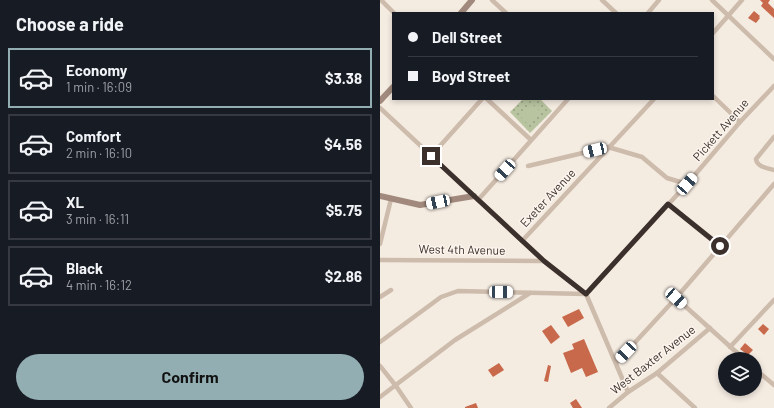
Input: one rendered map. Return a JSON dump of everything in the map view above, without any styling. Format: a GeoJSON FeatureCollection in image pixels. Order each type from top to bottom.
{"type":"FeatureCollection","features":[{"type":"Feature","properties":{"kind":"street"},"geometry":{"type":"LineString","coordinates":[[381,0],[393,12]]}},
{"type":"Feature","properties":{"kind":"street"},"geometry":{"type":"LineString","coordinates":[[461,12],[472,0]]}},
{"type":"Feature","properties":{"kind":"street"},"geometry":{"type":"LineString","coordinates":[[492,0],[505,12]]}},
{"type":"Feature","properties":{"kind":"street"},"geometry":{"type":"LineString","coordinates":[[602,0],[615,12]]}},
{"type":"Feature","properties":{"kind":"street"},"geometry":{"type":"LineString","coordinates":[[649,12],[659,0]]}},
{"type":"Feature","properties":{"kind":"street"},"geometry":{"type":"LineString","coordinates":[[712,0],[774,59]]}},
{"type":"Feature","properties":{"kind":"street"},"geometry":{"type":"LineString","coordinates":[[714,32],[742,0]]}},
{"type":"Feature","properties":{"kind":"street","name":"Pickett Avenue"},"geometry":{"type":"LineString","coordinates":[[586,294],[774,86]]}},
{"type":"Feature","properties":{"kind":"street"},"geometry":{"type":"LineString","coordinates":[[380,101],[392,88]]}},
{"type":"Feature","properties":{"kind":"street"},"geometry":{"type":"LineString","coordinates":[[714,97],[740,122]]}},
{"type":"Feature","properties":{"kind":"street"},"geometry":{"type":"LineString","coordinates":[[431,156],[481,100]]}},
{"type":"Feature","properties":{"kind":"street"},"geometry":{"type":"LineString","coordinates":[[488,100],[531,140]]}},
{"type":"Feature","properties":{"kind":"street"},"geometry":{"type":"LineString","coordinates":[[380,196],[420,205],[476,198],[567,100]]}},
{"type":"Feature","properties":{"kind":"street","name":"Exeter Avenue"},"geometry":{"type":"LineString","coordinates":[[522,240],[653,100]]}},
{"type":"Feature","properties":{"kind":"street"},"geometry":{"type":"LineString","coordinates":[[380,108],[544,261],[586,294],[628,392]]}},
{"type":"Feature","properties":{"kind":"street"},"geometry":{"type":"LineString","coordinates":[[774,137],[756,161],[760,166],[774,170]]}},
{"type":"Feature","properties":{"kind":"street"},"geometry":{"type":"LineString","coordinates":[[528,166],[608,147],[642,157],[667,178],[687,184]]}},
{"type":"Feature","properties":{"kind":"street"},"geometry":{"type":"LineString","coordinates":[[616,363],[676,298],[774,184]]}},
{"type":"Feature","properties":{"kind":"street"},"geometry":{"type":"LineString","coordinates":[[380,244],[391,199]]}},
{"type":"Feature","properties":{"kind":"street"},"geometry":{"type":"LineString","coordinates":[[668,204],[720,246]]}},
{"type":"Feature","properties":{"kind":"street","name":"West 4th Avenue"},"geometry":{"type":"LineString","coordinates":[[380,260],[544,261]]}},
{"type":"Feature","properties":{"kind":"street"},"geometry":{"type":"LineString","coordinates":[[380,297],[391,290]]}},
{"type":"Feature","properties":{"kind":"street"},"geometry":{"type":"LineString","coordinates":[[380,342],[441,297],[458,291],[586,294]]}},
{"type":"Feature","properties":{"kind":"street"},"geometry":{"type":"LineString","coordinates":[[380,397],[455,340],[530,293]]}},
{"type":"Feature","properties":{"kind":"street"},"geometry":{"type":"LineString","coordinates":[[676,298],[736,352]]}},
{"type":"Feature","properties":{"kind":"street"},"geometry":{"type":"LineString","coordinates":[[730,347],[774,300]]}},
{"type":"Feature","properties":{"kind":"street","name":"West Baxter Avenue"},"geometry":{"type":"LineString","coordinates":[[609,408],[628,392],[657,373],[710,328]]}},
{"type":"Feature","properties":{"kind":"street"},"geometry":{"type":"LineString","coordinates":[[380,366],[411,408]]}},
{"type":"Feature","properties":{"kind":"street"},"geometry":{"type":"LineString","coordinates":[[657,373],[695,408]]}},
{"type":"Feature","properties":{"kind":"street"},"geometry":{"type":"LineString","coordinates":[[762,375],[774,385]]}},
{"type":"Feature","properties":{"kind":"green space"},"geometry":{"type":"Polygon","coordinates":[[[522,100],[541,100],[552,111],[530,133],[510,112],[522,100]]]}},
{"type":"Feature","properties":{"kind":"green space"},"geometry":{"type":"Polygon","coordinates":[[[533,105],[541,112],[529,125],[521,118],[533,105]]]}},
{"type":"Feature","properties":{"kind":"building"},"geometry":{"type":"Polygon","coordinates":[[[760,0],[770,0],[768,3],[774,9],[774,18],[761,6],[763,3],[760,0]]]}},
{"type":"Feature","properties":{"kind":"building"},"geometry":{"type":"Polygon","coordinates":[[[754,11],[760,16],[756,23],[748,18],[754,11]]]}},
{"type":"Feature","properties":{"kind":"building"},"geometry":{"type":"Polygon","coordinates":[[[579,309],[584,318],[568,327],[562,317],[579,309]]]}},
{"type":"Feature","properties":{"kind":"building"},"geometry":{"type":"Polygon","coordinates":[[[763,324],[769,329],[764,335],[758,329],[763,324]]]}},
{"type":"Feature","properties":{"kind":"building"},"geometry":{"type":"Polygon","coordinates":[[[551,325],[560,337],[551,344],[542,331],[551,325]]]}},
{"type":"Feature","properties":{"kind":"building"},"geometry":{"type":"Polygon","coordinates":[[[584,339],[598,372],[586,377],[582,368],[571,373],[563,353],[574,349],[572,344],[584,339]]]}},
{"type":"Feature","properties":{"kind":"building"},"geometry":{"type":"Polygon","coordinates":[[[745,343],[753,350],[751,352],[744,352],[740,349],[745,343]]]}},
{"type":"Feature","properties":{"kind":"building"},"geometry":{"type":"Polygon","coordinates":[[[499,363],[504,370],[493,377],[488,370],[499,363]]]}},
{"type":"Feature","properties":{"kind":"building"},"geometry":{"type":"Polygon","coordinates":[[[548,365],[551,366],[548,382],[544,381],[548,365]]]}},
{"type":"Feature","properties":{"kind":"building"},"geometry":{"type":"Polygon","coordinates":[[[576,399],[582,408],[573,408],[570,403],[576,399]]]}},
{"type":"Feature","properties":{"kind":"building"},"geometry":{"type":"Polygon","coordinates":[[[476,403],[478,408],[465,408],[465,407],[476,403]]]}},
{"type":"Feature","properties":{"kind":"route"},"geometry":{"type":"LineString","coordinates":[[431,156],[544,261],[586,294],[668,204],[700,228],[720,246]]}}]}
